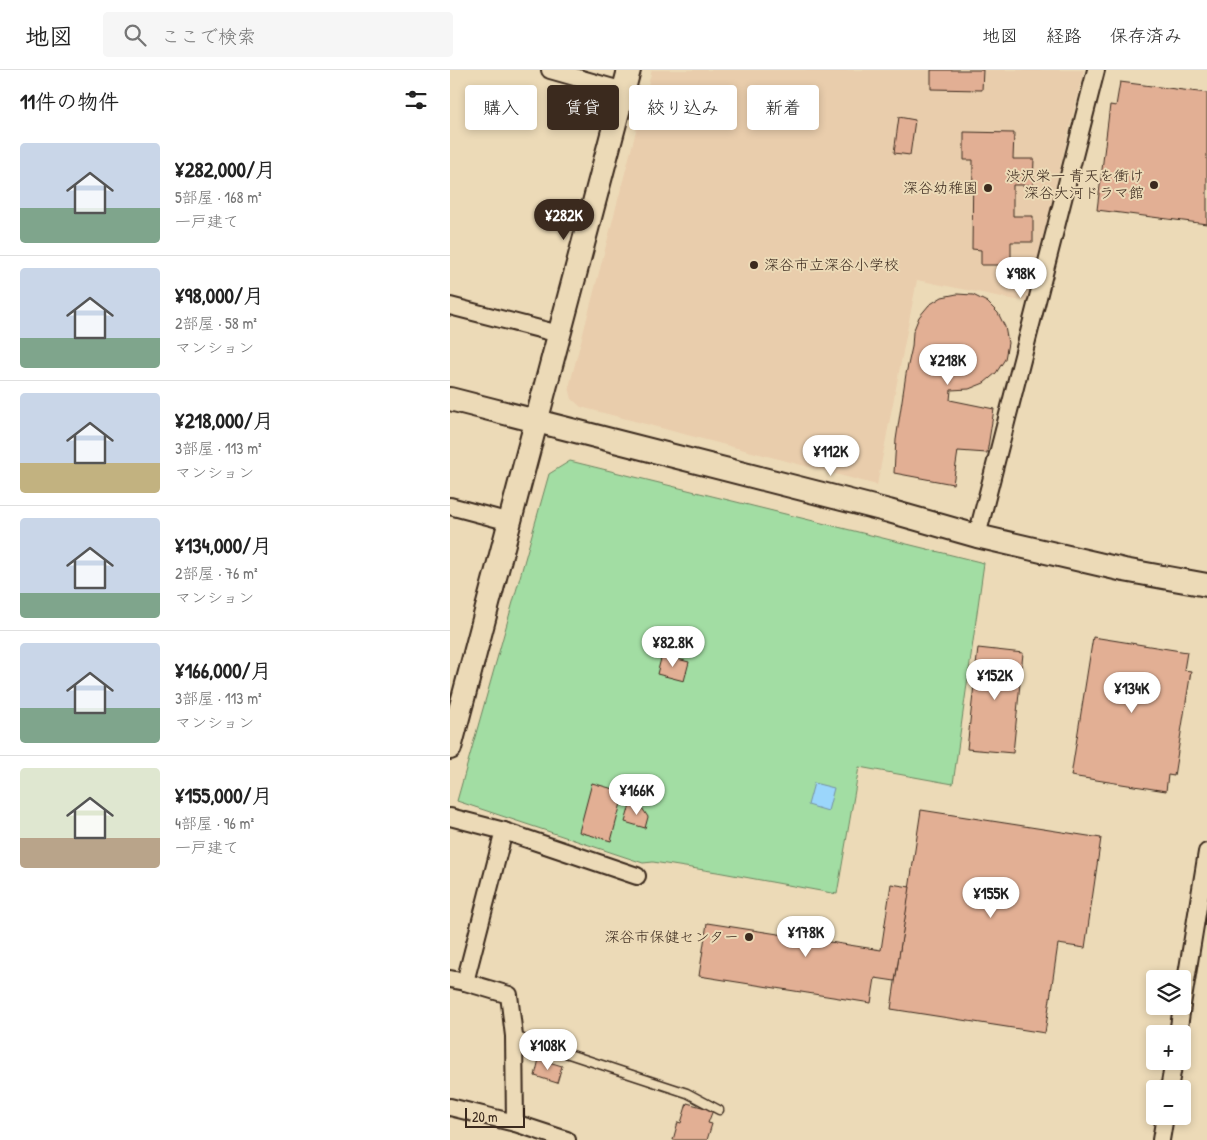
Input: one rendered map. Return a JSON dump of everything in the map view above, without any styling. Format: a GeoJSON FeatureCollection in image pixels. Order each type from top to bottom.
{"type":"FeatureCollection","features":[{"type":"Feature","properties":{"kind":"street"},"geometry":{"type":"LineString","coordinates":[[450,748],[626,80],[550,70]]}},
{"type":"Feature","properties":{"kind":"street"},"geometry":{"type":"LineString","coordinates":[[977,536],[1096,70]]}},
{"type":"Feature","properties":{"kind":"street"},"geometry":{"type":"LineString","coordinates":[[450,306],[559,334]]}},
{"type":"Feature","properties":{"kind":"street"},"geometry":{"type":"LineString","coordinates":[[450,399],[880,509],[977,536],[1124,570],[1207,585]]}},
{"type":"Feature","properties":{"kind":"street"},"geometry":{"type":"LineString","coordinates":[[450,506],[510,522]]}},
{"type":"Feature","properties":{"kind":"street"},"geometry":{"type":"LineString","coordinates":[[450,817],[504,831],[637,876]]}},
{"type":"Feature","properties":{"kind":"street"},"geometry":{"type":"LineString","coordinates":[[504,831],[458,981],[509,996],[514,1036],[515,1123]]}},
{"type":"Feature","properties":{"kind":"street"},"geometry":{"type":"LineString","coordinates":[[1191,976],[1199,950],[1207,852]]}},
{"type":"Feature","properties":{"kind":"street"},"geometry":{"type":"LineString","coordinates":[[450,1107],[515,1123],[568,1140]]}},
{"type":"Feature","properties":{"kind":"street"},"geometry":{"type":"LineString","coordinates":[[1161,1140],[1164,1125]]}},
{"type":"Feature","properties":{"kind":"lane"},"geometry":{"type":"LineString","coordinates":[[514,1036],[687,1092],[719,1110]]}},
{"type":"Feature","properties":{"kind":"shaded area","name":"深谷市立深谷小学校"},"geometry":{"type":"Polygon","coordinates":[[[652,70],[1084,70],[1027,302],[917,280],[877,485],[581,407],[572,399],[569,387],[636,130],[737,130],[737,85],[648,85],[652,70]]]}},
{"type":"Feature","properties":{"kind":"green space"},"geometry":{"type":"Polygon","coordinates":[[[570,461],[984,563],[953,784],[859,767],[837,894],[717,872],[653,862],[643,863],[457,801],[549,474],[570,461]]]}},
{"type":"Feature","properties":{"kind":"water"},"geometry":{"type":"Polygon","coordinates":[[[814,783],[834,788],[828,811],[808,805],[814,783]]]}},
{"type":"Feature","properties":{"kind":"building"},"geometry":{"type":"Polygon","coordinates":[[[931,70],[983,70],[982,90],[931,89],[931,70]]]}},
{"type":"Feature","properties":{"kind":"building"},"geometry":{"type":"Polygon","coordinates":[[[1120,82],[1207,93],[1207,224],[1097,210],[1110,105],[1116,106],[1120,82]]]}},
{"type":"Feature","properties":{"kind":"building"},"geometry":{"type":"Polygon","coordinates":[[[899,117],[915,120],[910,155],[894,153],[899,117]]]}},
{"type":"Feature","properties":{"kind":"building"},"geometry":{"type":"Polygon","coordinates":[[[964,132],[1014,133],[1013,159],[1034,159],[1033,185],[1013,185],[1013,216],[1033,216],[1033,242],[1011,242],[1011,265],[981,265],[981,250],[972,249],[973,160],[964,160],[964,132]]]}},
{"type":"Feature","properties":{"kind":"building"},"geometry":{"type":"Polygon","coordinates":[[[957,294],[973,295],[987,302],[998,313],[1005,327],[1008,343],[1005,359],[996,373],[984,383],[969,389],[951,390],[950,400],[994,409],[987,453],[958,451],[953,484],[894,473],[896,440],[913,332],[919,317],[929,305],[942,297],[957,294]]]}},
{"type":"Feature","properties":{"kind":"building"},"geometry":{"type":"Polygon","coordinates":[[[1093,637],[1187,652],[1184,670],[1191,671],[1174,776],[1168,775],[1166,791],[1071,776],[1093,637]]]}},
{"type":"Feature","properties":{"kind":"building"},"geometry":{"type":"Polygon","coordinates":[[[978,648],[1023,653],[1013,753],[967,749],[978,648]]]}},
{"type":"Feature","properties":{"kind":"building"},"geometry":{"type":"Polygon","coordinates":[[[662,655],[689,662],[684,681],[657,674],[662,655]]]}},
{"type":"Feature","properties":{"kind":"building"},"geometry":{"type":"Polygon","coordinates":[[[592,783],[624,792],[611,841],[579,832],[592,783]]]}},
{"type":"Feature","properties":{"kind":"building"},"geometry":{"type":"Polygon","coordinates":[[[631,802],[640,805],[648,817],[645,828],[625,822],[631,802]]]}},
{"type":"Feature","properties":{"kind":"building"},"geometry":{"type":"Polygon","coordinates":[[[921,810],[1101,838],[1085,948],[1058,944],[1045,1033],[891,1009],[921,810]]]}},
{"type":"Feature","properties":{"kind":"building","name":"深谷市保健センター"},"geometry":{"type":"Polygon","coordinates":[[[891,884],[910,887],[895,981],[875,978],[871,1003],[699,976],[707,923],[881,950],[891,884]]]}},
{"type":"Feature","properties":{"kind":"building"},"geometry":{"type":"Polygon","coordinates":[[[539,1059],[562,1066],[557,1083],[535,1076],[539,1059]]]}},
{"type":"Feature","properties":{"kind":"building"},"geometry":{"type":"Polygon","coordinates":[[[687,1103],[713,1110],[708,1123],[712,1124],[707,1140],[673,1140],[678,1122],[681,1123],[687,1103]]]}},
{"type":"Feature","properties":{"kind":"place","name":"渋沢栄一 青天を衝け 深谷大河ドラマ館"},"geometry":{"type":"Point","coordinates":[1154,185]}},
{"type":"Feature","properties":{"kind":"place","name":"深谷幼稚園"},"geometry":{"type":"Point","coordinates":[988,188]}},
{"type":"Feature","properties":{"kind":"place","name":"深谷市立深谷小学校"},"geometry":{"type":"Point","coordinates":[754,265]}},
{"type":"Feature","properties":{"kind":"place","name":"深谷市保健センター"},"geometry":{"type":"Point","coordinates":[749,937]}}]}
